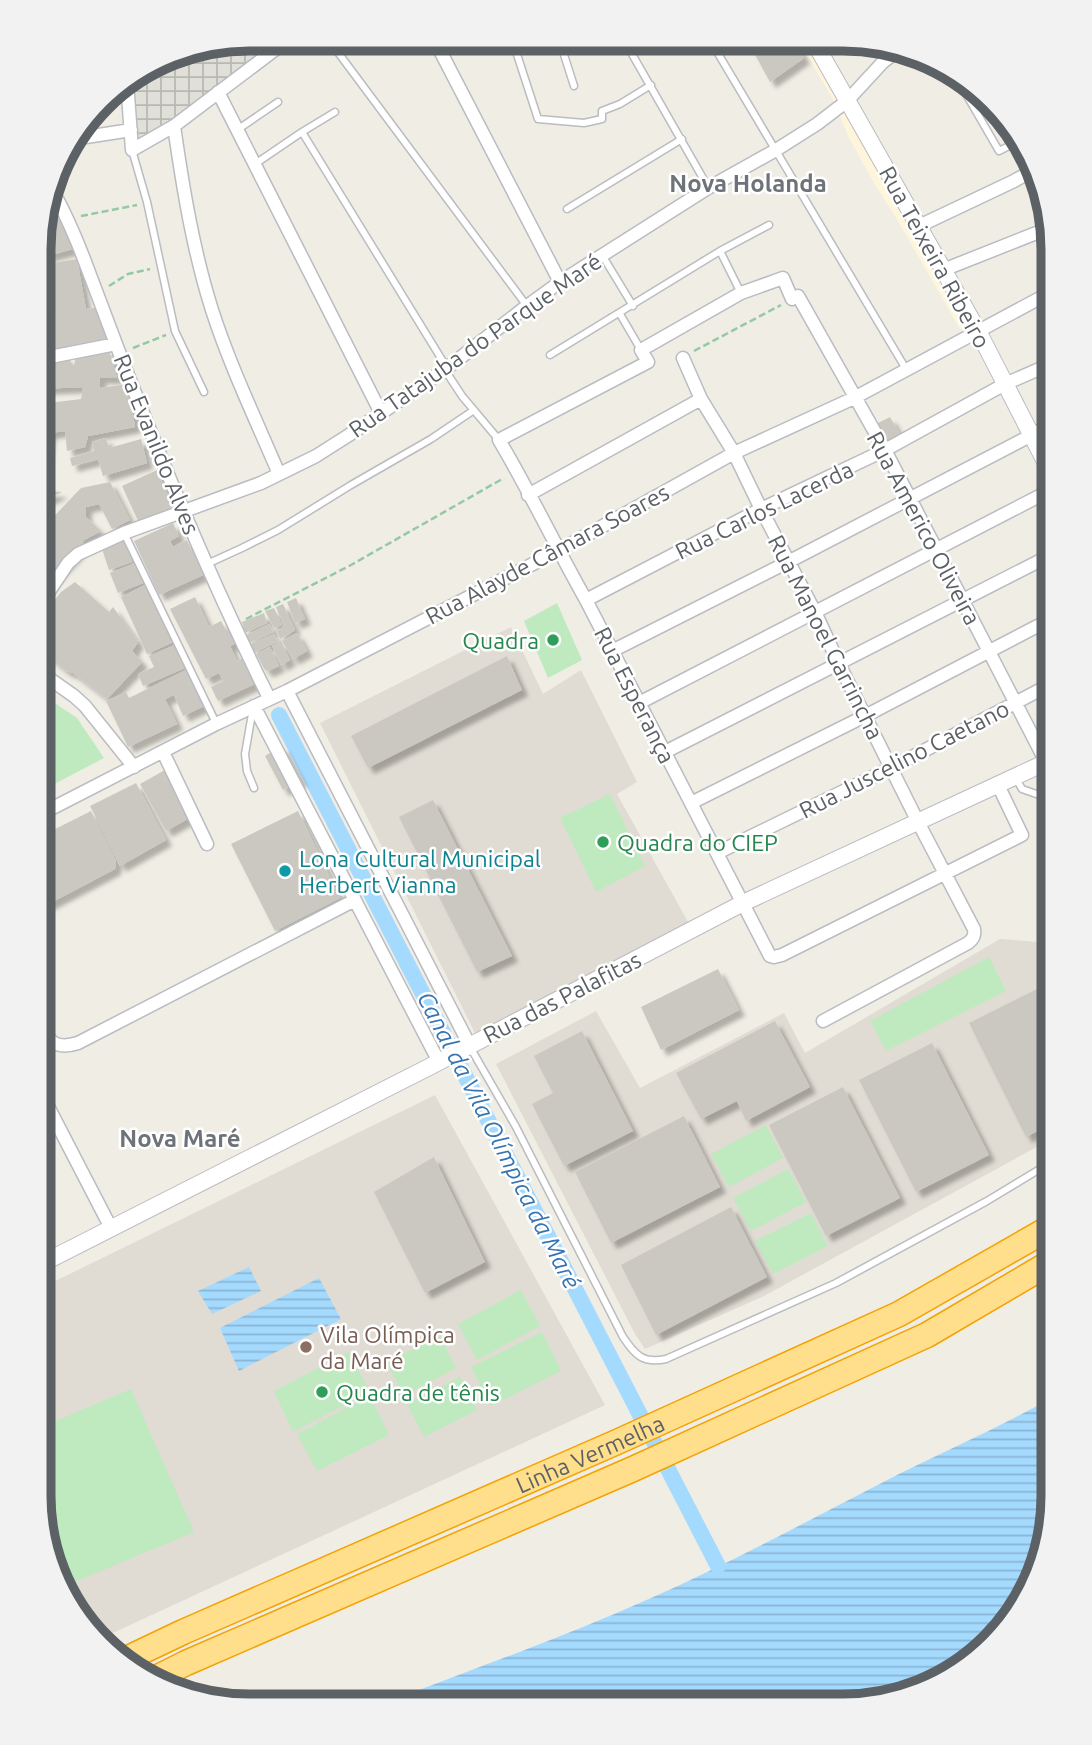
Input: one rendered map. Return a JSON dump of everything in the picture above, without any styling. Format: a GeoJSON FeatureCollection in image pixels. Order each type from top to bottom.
{"type":"FeatureCollection","features":[{"type":"Feature","properties":{"kind":"highway","name":"Linha Vermelha"},"geometry":{"type":"LineString","coordinates":[[132,1656],[678,1415],[899,1314],[1041,1233]]}},
{"type":"Feature","properties":{"kind":"highway","name":"Linha Vermelha"},"geometry":{"type":"LineString","coordinates":[[164,1674],[633,1469],[927,1335],[1041,1268]]}},
{"type":"Feature","properties":{"kind":"highway"},"geometry":{"type":"LineString","coordinates":[[127,1652],[183,1632]]}},
{"type":"Feature","properties":{"kind":"street"},"geometry":{"type":"LineString","coordinates":[[128,92],[132,150],[174,126],[273,51]]}},
{"type":"Feature","properties":{"kind":"street"},"geometry":{"type":"LineString","coordinates":[[440,51],[560,282]]}},
{"type":"Feature","properties":{"kind":"street","name":"Rua Teixeira Ribeiro"},"geometry":{"type":"LineString","coordinates":[[819,51],[978,331],[1041,452]]}},
{"type":"Feature","properties":{"kind":"street","name":"Rua Tatajuba do Parque Maré"},"geometry":{"type":"LineString","coordinates":[[51,588],[68,563],[78,554],[183,510],[261,483],[316,456],[446,369],[560,282],[708,188],[817,124],[847,101],[889,57]]}},
{"type":"Feature","properties":{"kind":"street"},"geometry":{"type":"LineString","coordinates":[[218,92],[382,413]]}},
{"type":"Feature","properties":{"kind":"street"},"geometry":{"type":"LineString","coordinates":[[174,126],[189,220],[212,309],[279,474]]}},
{"type":"Feature","properties":{"kind":"street"},"geometry":{"type":"LineString","coordinates":[[85,137],[131,130]]}},
{"type":"Feature","properties":{"kind":"street"},"geometry":{"type":"LineString","coordinates":[[919,226],[1026,174]]}},
{"type":"Feature","properties":{"kind":"street","name":"Rua Evanildo Alves"},"geometry":{"type":"LineString","coordinates":[[57,200],[183,510],[233,625],[269,698]]}},
{"type":"Feature","properties":{"kind":"street"},"geometry":{"type":"LineString","coordinates":[[943,271],[1040,232]]}},
{"type":"Feature","properties":{"kind":"street","name":"Rua Americo Oliveira"},"geometry":{"type":"LineString","coordinates":[[741,293],[783,278],[885,450],[988,651],[1041,745]]}},
{"type":"Feature","properties":{"kind":"street"},"geometry":{"type":"LineString","coordinates":[[499,440],[648,362],[641,350],[741,293]]}},
{"type":"Feature","properties":{"kind":"street","name":"Rua Alayde Câmara Soares"},"geometry":{"type":"LineString","coordinates":[[51,809],[216,724],[287,691],[558,551],[734,453],[854,398],[1041,298]]}},
{"type":"Feature","properties":{"kind":"street"},"geometry":{"type":"LineString","coordinates":[[51,358],[118,349]]}},
{"type":"Feature","properties":{"kind":"street","name":"Rua Manoel Garrincha"},"geometry":{"type":"LineString","coordinates":[[683,358],[701,399],[734,453],[974,929],[975,935],[968,943],[823,1021]]}},
{"type":"Feature","properties":{"kind":"street","name":"Rua Carlos Lacerda"},"geometry":{"type":"LineString","coordinates":[[586,600],[761,509],[885,450],[1005,384],[1041,369]]}},
{"type":"Feature","properties":{"kind":"street"},"geometry":{"type":"LineString","coordinates":[[528,495],[701,399]]}},
{"type":"Feature","properties":{"kind":"street"},"geometry":{"type":"LineString","coordinates":[[612,650],[1041,430]]}},
{"type":"Feature","properties":{"kind":"street","name":"Rua Esperança"},"geometry":{"type":"LineString","coordinates":[[499,440],[586,600],[772,957],[782,955],[945,874]]}},
{"type":"Feature","properties":{"kind":"street"},"geometry":{"type":"LineString","coordinates":[[639,703],[1041,495]]}},
{"type":"Feature","properties":{"kind":"street"},"geometry":{"type":"LineString","coordinates":[[664,752],[1041,560]]}},
{"type":"Feature","properties":{"kind":"street"},"geometry":{"type":"LineString","coordinates":[[691,803],[1041,624]]}},
{"type":"Feature","properties":{"kind":"street"},"geometry":{"type":"LineString","coordinates":[[51,679],[85,706],[134,767]]}},
{"type":"Feature","properties":{"kind":"street","name":"Rua Juscelino Caetano"},"geometry":{"type":"LineString","coordinates":[[717,853],[891,768],[1041,689]]}},
{"type":"Feature","properties":{"kind":"street"},"geometry":{"type":"LineString","coordinates":[[287,691],[456,1053]]}},
{"type":"Feature","properties":{"kind":"street"},"geometry":{"type":"LineString","coordinates":[[254,706],[355,900],[456,1053]]}},
{"type":"Feature","properties":{"kind":"street"},"geometry":{"type":"LineString","coordinates":[[163,752],[206,844]]}},
{"type":"Feature","properties":{"kind":"street","name":"Rua das Palafitas"},"geometry":{"type":"LineString","coordinates":[[51,1259],[456,1053],[743,903],[1041,764]]}},
{"type":"Feature","properties":{"kind":"street"},"geometry":{"type":"LineString","coordinates":[[945,874],[1022,835],[998,785]]}},
{"type":"Feature","properties":{"kind":"street"},"geometry":{"type":"LineString","coordinates":[[51,1041],[64,1046],[78,1043],[355,900]]}},
{"type":"Feature","properties":{"kind":"street"},"geometry":{"type":"LineString","coordinates":[[51,1113],[111,1228]]}},
{"type":"Feature","properties":{"kind":"lane"},"geometry":{"type":"LineString","coordinates":[[337,51],[527,306]]}},
{"type":"Feature","properties":{"kind":"lane"},"geometry":{"type":"LineString","coordinates":[[516,51],[538,119],[584,123],[602,119],[602,111],[620,104],[651,85]]}},
{"type":"Feature","properties":{"kind":"lane"},"geometry":{"type":"LineString","coordinates":[[563,51],[574,86]]}},
{"type":"Feature","properties":{"kind":"lane"},"geometry":{"type":"LineString","coordinates":[[631,51],[708,188]]}},
{"type":"Feature","properties":{"kind":"lane"},"geometry":{"type":"LineString","coordinates":[[717,51],[906,369]]}},
{"type":"Feature","properties":{"kind":"lane"},"geometry":{"type":"LineString","coordinates":[[966,94],[999,151],[1011,145]]}},
{"type":"Feature","properties":{"kind":"lane"},"geometry":{"type":"LineString","coordinates":[[237,130],[278,102]]}},
{"type":"Feature","properties":{"kind":"lane"},"geometry":{"type":"LineString","coordinates":[[255,164],[335,112]]}},
{"type":"Feature","properties":{"kind":"lane"},"geometry":{"type":"LineString","coordinates":[[302,132],[446,369],[499,440]]}},
{"type":"Feature","properties":{"kind":"lane"},"geometry":{"type":"LineString","coordinates":[[568,209],[682,139]]}},
{"type":"Feature","properties":{"kind":"lane"},"geometry":{"type":"LineString","coordinates":[[132,150],[147,202],[176,331],[204,392]]}},
{"type":"Feature","properties":{"kind":"lane"},"geometry":{"type":"LineString","coordinates":[[550,355],[720,251],[769,225]]}},
{"type":"Feature","properties":{"kind":"lane"},"geometry":{"type":"LineString","coordinates":[[720,251],[741,293]]}},
{"type":"Feature","properties":{"kind":"lane"},"geometry":{"type":"LineString","coordinates":[[602,255],[633,306]]}},
{"type":"Feature","properties":{"kind":"lane"},"geometry":{"type":"LineString","coordinates":[[620,314],[641,350]]}},
{"type":"Feature","properties":{"kind":"lane"},"geometry":{"type":"LineString","coordinates":[[207,564],[278,530],[431,439],[474,410]]}},
{"type":"Feature","properties":{"kind":"lane"},"geometry":{"type":"LineString","coordinates":[[124,533],[216,724]]}},
{"type":"Feature","properties":{"kind":"lane"},"geometry":{"type":"LineString","coordinates":[[254,706],[245,754],[247,771],[254,788]]}},
{"type":"Feature","properties":{"kind":"lane"},"geometry":{"type":"LineString","coordinates":[[1015,777],[1022,789],[1041,796]]}},
{"type":"Feature","properties":{"kind":"lane"},"geometry":{"type":"LineString","coordinates":[[456,1053],[516,1128],[623,1337],[640,1358],[649,1361],[666,1359],[836,1283],[987,1201],[1041,1168]]}},
{"type":"Feature","properties":{"kind":"path"},"geometry":{"type":"LineString","coordinates":[[67,219],[147,202]]}},
{"type":"Feature","properties":{"kind":"path"},"geometry":{"type":"LineString","coordinates":[[97,293],[128,274],[160,267]]}},
{"type":"Feature","properties":{"kind":"path"},"geometry":{"type":"LineString","coordinates":[[683,358],[795,297]]}},
{"type":"Feature","properties":{"kind":"path"},"geometry":{"type":"LineString","coordinates":[[118,349],[176,331]]}},
{"type":"Feature","properties":{"kind":"path"},"geometry":{"type":"LineString","coordinates":[[233,625],[351,565],[517,470]]}},
{"type":"Feature","properties":{"kind":"shaded area"},"geometry":{"type":"Polygon","coordinates":[[[265,51],[143,143],[138,140],[132,89],[139,84],[185,61],[223,52],[265,51]]]}},
{"type":"Feature","properties":{"kind":"shaded area"},"geometry":{"type":"Polygon","coordinates":[[[804,51],[829,51],[981,320],[960,329],[848,136],[835,103],[804,51]]]}},
{"type":"Feature","properties":{"kind":"shaded area"},"geometry":{"type":"Polygon","coordinates":[[[511,627],[543,694],[581,670],[637,782],[617,794],[688,922],[476,1035],[320,723],[511,627]]]}},
{"type":"Feature","properties":{"kind":"shaded area"},"geometry":{"type":"Polygon","coordinates":[[[1000,939],[1041,942],[1041,1145],[764,1296],[645,1349],[496,1064],[596,1011],[640,1088],[784,1013],[805,1053],[1000,939]]]}},
{"type":"Feature","properties":{"kind":"shaded area","name":"Vila Olímpica da Maré"},"geometry":{"type":"Polygon","coordinates":[[[435,1095],[605,1405],[108,1635],[77,1595],[61,1560],[52,1522],[51,1283],[435,1095]]]}},
{"type":"Feature","properties":{"kind":"green space","name":"Quadra"},"geometry":{"type":"Polygon","coordinates":[[[557,603],[582,660],[548,678],[524,621],[557,603]]]}},
{"type":"Feature","properties":{"kind":"green space"},"geometry":{"type":"Polygon","coordinates":[[[51,700],[77,718],[104,758],[51,786],[51,700]]]}},
{"type":"Feature","properties":{"kind":"green space","name":"Quadra do CIEP"},"geometry":{"type":"Polygon","coordinates":[[[610,794],[645,866],[596,892],[560,818],[610,794]]]}},
{"type":"Feature","properties":{"kind":"green space"},"geometry":{"type":"Polygon","coordinates":[[[989,957],[1006,991],[886,1051],[870,1021],[989,957]]]}},
{"type":"Feature","properties":{"kind":"green space"},"geometry":{"type":"Polygon","coordinates":[[[766,1125],[783,1158],[729,1187],[711,1154],[766,1125]]]}},
{"type":"Feature","properties":{"kind":"green space"},"geometry":{"type":"Polygon","coordinates":[[[788,1169],[806,1202],[751,1231],[733,1198],[788,1169]]]}},
{"type":"Feature","properties":{"kind":"green space"},"geometry":{"type":"Polygon","coordinates":[[[811,1213],[828,1246],[773,1274],[755,1241],[811,1213]]]}},
{"type":"Feature","properties":{"kind":"green space"},"geometry":{"type":"Polygon","coordinates":[[[521,1290],[540,1326],[477,1360],[458,1324],[521,1290]]]}},
{"type":"Feature","properties":{"kind":"green space"},"geometry":{"type":"Polygon","coordinates":[[[542,1332],[561,1371],[491,1406],[471,1367],[542,1332]]]}},
{"type":"Feature","properties":{"kind":"green space"},"geometry":{"type":"Polygon","coordinates":[[[440,1336],[456,1368],[404,1396],[386,1362],[440,1336]]]}},
{"type":"Feature","properties":{"kind":"green space","name":"Quadra de tênis"},"geometry":{"type":"Polygon","coordinates":[[[349,1352],[370,1392],[293,1432],[274,1391],[349,1352]]]}},
{"type":"Feature","properties":{"kind":"green space"},"geometry":{"type":"Polygon","coordinates":[[[460,1377],[477,1410],[424,1437],[407,1404],[460,1377]]]}},
{"type":"Feature","properties":{"kind":"green space"},"geometry":{"type":"Polygon","coordinates":[[[131,1389],[194,1532],[71,1583],[61,1560],[52,1522],[51,1423],[131,1389]]]}},
{"type":"Feature","properties":{"kind":"green space","name":"Quadra de tênis"},"geometry":{"type":"Polygon","coordinates":[[[370,1396],[389,1435],[317,1471],[297,1434],[370,1396]]]}},
{"type":"Feature","properties":{"kind":"water"},"geometry":{"type":"Polygon","coordinates":[[[249,1267],[261,1291],[212,1314],[198,1291],[249,1267]]]}},
{"type":"Feature","properties":{"kind":"water"},"geometry":{"type":"Polygon","coordinates":[[[319,1278],[341,1319],[239,1371],[220,1328],[319,1278]]]}},
{"type":"Feature","properties":{"kind":"water"},"geometry":{"type":"Polygon","coordinates":[[[1041,1403],[1041,1509],[1031,1560],[1015,1595],[983,1636],[942,1668],[919,1679],[869,1693],[843,1694],[409,1694],[584,1627],[682,1584],[1041,1403]]]}},
{"type":"Feature","properties":{"kind":"building"},"geometry":{"type":"Polygon","coordinates":[[[753,51],[800,51],[804,58],[770,82],[753,51]]]}},
{"type":"Feature","properties":{"kind":"building"},"geometry":{"type":"Polygon","coordinates":[[[54,214],[57,219],[62,218],[73,249],[51,255],[54,214]]]}},
{"type":"Feature","properties":{"kind":"building"},"geometry":{"type":"Polygon","coordinates":[[[77,259],[86,309],[101,307],[107,341],[51,350],[51,263],[77,259]]]}},
{"type":"Feature","properties":{"kind":"building"},"geometry":{"type":"Polygon","coordinates":[[[109,350],[117,378],[100,378],[100,388],[128,384],[135,427],[88,436],[85,447],[67,451],[65,431],[51,433],[51,403],[81,399],[83,387],[51,388],[51,362],[68,358],[74,366],[76,354],[109,350]]]}},
{"type":"Feature","properties":{"kind":"building"},"geometry":{"type":"Polygon","coordinates":[[[890,417],[901,436],[887,444],[876,424],[890,417]]]}},
{"type":"Feature","properties":{"kind":"building"},"geometry":{"type":"Polygon","coordinates":[[[106,438],[109,448],[141,439],[147,463],[103,476],[98,459],[72,466],[70,458],[94,451],[92,442],[106,438]]]}},
{"type":"Feature","properties":{"kind":"building"},"geometry":{"type":"Polygon","coordinates":[[[157,470],[173,508],[139,523],[122,486],[157,470]]]}},
{"type":"Feature","properties":{"kind":"building"},"geometry":{"type":"Polygon","coordinates":[[[110,482],[130,520],[112,529],[99,504],[86,507],[86,517],[101,531],[84,540],[78,552],[51,580],[51,519],[81,488],[110,482]]]}},
{"type":"Feature","properties":{"kind":"building"},"geometry":{"type":"Polygon","coordinates":[[[51,491],[62,492],[51,498],[51,491]]]}},
{"type":"Feature","properties":{"kind":"building"},"geometry":{"type":"Polygon","coordinates":[[[173,523],[179,536],[170,541],[173,547],[187,540],[203,575],[159,595],[134,541],[173,523]]]}},
{"type":"Feature","properties":{"kind":"building"},"geometry":{"type":"Polygon","coordinates":[[[123,538],[132,562],[109,570],[101,546],[123,538]]]}},
{"type":"Feature","properties":{"kind":"building"},"geometry":{"type":"Polygon","coordinates":[[[135,563],[143,583],[118,593],[110,573],[135,563]]]}},
{"type":"Feature","properties":{"kind":"building"},"geometry":{"type":"Polygon","coordinates":[[[75,582],[109,612],[113,607],[138,642],[132,651],[142,662],[107,699],[51,659],[51,604],[61,592],[75,582]]]}},
{"type":"Feature","properties":{"kind":"building"},"geometry":{"type":"Polygon","coordinates":[[[147,584],[173,642],[147,654],[121,597],[147,584]]]}},
{"type":"Feature","properties":{"kind":"building"},"geometry":{"type":"Polygon","coordinates":[[[195,597],[209,627],[221,621],[226,630],[231,628],[238,642],[230,646],[237,661],[245,657],[257,683],[218,701],[211,687],[223,681],[219,673],[206,679],[170,609],[195,597]]]}},
{"type":"Feature","properties":{"kind":"building"},"geometry":{"type":"Polygon","coordinates":[[[296,598],[305,619],[295,623],[287,602],[296,598]]]}},
{"type":"Feature","properties":{"kind":"building"},"geometry":{"type":"Polygon","coordinates":[[[283,604],[295,630],[280,639],[277,631],[284,626],[276,607],[283,604]]]}},
{"type":"Feature","properties":{"kind":"building"},"geometry":{"type":"Polygon","coordinates":[[[274,608],[282,625],[274,628],[265,611],[274,608]]]}},
{"type":"Feature","properties":{"kind":"building"},"geometry":{"type":"Polygon","coordinates":[[[264,613],[267,623],[245,633],[242,622],[264,613]]]}},
{"type":"Feature","properties":{"kind":"building"},"geometry":{"type":"Polygon","coordinates":[[[269,624],[273,632],[249,643],[246,635],[269,624]]]}},
{"type":"Feature","properties":{"kind":"building"},"geometry":{"type":"Polygon","coordinates":[[[297,633],[307,651],[293,659],[282,641],[297,633]]]}},
{"type":"Feature","properties":{"kind":"building"},"geometry":{"type":"Polygon","coordinates":[[[274,634],[277,641],[254,653],[250,644],[274,634]]]}},
{"type":"Feature","properties":{"kind":"building"},"geometry":{"type":"Polygon","coordinates":[[[281,641],[290,660],[281,665],[272,646],[281,641]]]}},
{"type":"Feature","properties":{"kind":"building"},"geometry":{"type":"Polygon","coordinates":[[[175,645],[185,668],[143,686],[138,674],[154,667],[149,656],[175,645]]]}},
{"type":"Feature","properties":{"kind":"building"},"geometry":{"type":"Polygon","coordinates":[[[270,647],[279,666],[268,671],[256,654],[270,647]]]}},
{"type":"Feature","properties":{"kind":"building"},"geometry":{"type":"Polygon","coordinates":[[[507,656],[522,690],[368,768],[351,736],[507,656]]]}},
{"type":"Feature","properties":{"kind":"building"},"geometry":{"type":"Polygon","coordinates":[[[186,670],[204,706],[183,716],[174,695],[165,699],[177,724],[128,747],[106,701],[126,692],[129,698],[186,670]]]}},
{"type":"Feature","properties":{"kind":"building"},"geometry":{"type":"Polygon","coordinates":[[[282,746],[301,781],[283,790],[265,756],[282,746]]]}},
{"type":"Feature","properties":{"kind":"building"},"geometry":{"type":"Polygon","coordinates":[[[165,770],[191,817],[166,831],[140,784],[165,770]]]}},
{"type":"Feature","properties":{"kind":"building"},"geometry":{"type":"Polygon","coordinates":[[[136,783],[166,840],[120,866],[90,806],[136,783]]]}},
{"type":"Feature","properties":{"kind":"building"},"geometry":{"type":"Polygon","coordinates":[[[433,800],[512,956],[477,972],[399,817],[433,800]]]}},
{"type":"Feature","properties":{"kind":"building"},"geometry":{"type":"Polygon","coordinates":[[[91,811],[116,861],[115,869],[51,903],[51,831],[91,811]]]}},
{"type":"Feature","properties":{"kind":"building","name":"Lona Cultural Municipal Herbert Vianna"},"geometry":{"type":"Polygon","coordinates":[[[298,811],[340,898],[275,931],[231,844],[298,811]]]}},
{"type":"Feature","properties":{"kind":"building"},"geometry":{"type":"Polygon","coordinates":[[[718,969],[739,1010],[661,1050],[641,1007],[718,969]]]}},
{"type":"Feature","properties":{"kind":"building"},"geometry":{"type":"Polygon","coordinates":[[[1041,987],[1041,1129],[1026,1137],[969,1023],[1041,987]]]}},
{"type":"Feature","properties":{"kind":"building"},"geometry":{"type":"Polygon","coordinates":[[[775,1021],[810,1087],[746,1121],[737,1101],[701,1119],[676,1073],[775,1021]]]}},
{"type":"Feature","properties":{"kind":"building"},"geometry":{"type":"Polygon","coordinates":[[[582,1031],[633,1131],[564,1166],[532,1104],[553,1093],[534,1056],[582,1031]]]}},
{"type":"Feature","properties":{"kind":"building"},"geometry":{"type":"Polygon","coordinates":[[[932,1043],[989,1155],[916,1192],[859,1080],[932,1043]]]}},
{"type":"Feature","properties":{"kind":"building"},"geometry":{"type":"Polygon","coordinates":[[[843,1087],[900,1198],[826,1236],[769,1125],[843,1087]]]}},
{"type":"Feature","properties":{"kind":"building"},"geometry":{"type":"Polygon","coordinates":[[[684,1116],[720,1187],[611,1243],[575,1172],[684,1116]]]}},
{"type":"Feature","properties":{"kind":"building","name":"Vila Olímpica da Maré"},"geometry":{"type":"Polygon","coordinates":[[[434,1157],[485,1262],[425,1293],[374,1192],[434,1157]]]}},
{"type":"Feature","properties":{"kind":"building"},"geometry":{"type":"Polygon","coordinates":[[[731,1207],[767,1277],[656,1335],[621,1265],[731,1207]]]}},
{"type":"Feature","properties":{"kind":"waterway","name":"Canal da Vila Olímpica da Maré"},"geometry":{"type":"LineString","coordinates":[[279,715],[718,1566]]}},
{"type":"Feature","properties":{"kind":"place","name":"Quadra"},"geometry":{"type":"Point","coordinates":[553,640]}},
{"type":"Feature","properties":{"kind":"place","name":"Quadra do CIEP"},"geometry":{"type":"Point","coordinates":[603,842]}},
{"type":"Feature","properties":{"kind":"place","name":"Lona Cultural Municipal Herbert Vianna"},"geometry":{"type":"Point","coordinates":[285,871]}},
{"type":"Feature","properties":{"kind":"place","name":"Vila Olímpica da Maré"},"geometry":{"type":"Point","coordinates":[306,1347]}},
{"type":"Feature","properties":{"kind":"place","name":"Quadra de tênis"},"geometry":{"type":"Point","coordinates":[322,1392]}},
{"type":"Feature","properties":{"kind":"district","name":"Nova Holanda"},"geometry":{"type":"Point","coordinates":[748,183]}},
{"type":"Feature","properties":{"kind":"district","name":"Nova Maré"},"geometry":{"type":"Point","coordinates":[180,1138]}}]}
